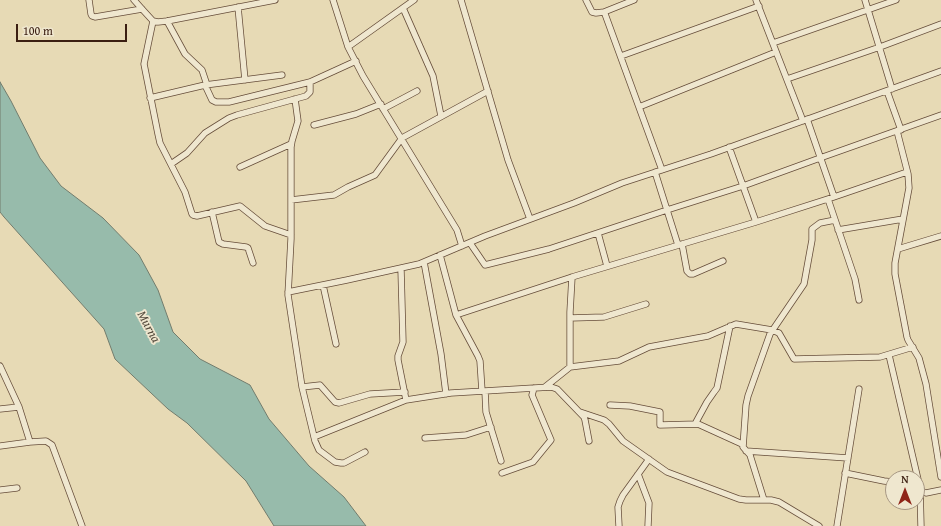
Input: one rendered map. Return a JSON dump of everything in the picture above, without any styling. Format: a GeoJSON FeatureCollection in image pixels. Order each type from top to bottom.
{"type":"FeatureCollection","features":[{"type":"Feature","properties":{"kind":"street"},"geometry":{"type":"LineString","coordinates":[[89,0],[91,14],[95,17],[142,9]]}},
{"type":"Feature","properties":{"kind":"street"},"geometry":{"type":"LineString","coordinates":[[134,0],[153,21],[158,22],[275,0]]}},
{"type":"Feature","properties":{"kind":"street"},"geometry":{"type":"LineString","coordinates":[[333,0],[348,47],[363,76],[458,230],[462,246]]}},
{"type":"Feature","properties":{"kind":"street"},"geometry":{"type":"LineString","coordinates":[[348,47],[414,0]]}},
{"type":"Feature","properties":{"kind":"street"},"geometry":{"type":"LineString","coordinates":[[461,0],[508,160],[530,219]]}},
{"type":"Feature","properties":{"kind":"street"},"geometry":{"type":"LineString","coordinates":[[586,0],[592,12],[596,13],[604,12],[634,0]]}},
{"type":"Feature","properties":{"kind":"street"},"geometry":{"type":"LineString","coordinates":[[865,0],[880,47],[907,172],[909,188],[895,274],[907,337],[920,360],[926,384],[941,477]]}},
{"type":"Feature","properties":{"kind":"street"},"geometry":{"type":"LineString","coordinates":[[773,43],[896,0]]}},
{"type":"Feature","properties":{"kind":"street"},"geometry":{"type":"LineString","coordinates":[[621,56],[758,3],[776,52],[820,158],[831,198],[835,220],[855,279],[860,300]]}},
{"type":"Feature","properties":{"kind":"street"},"geometry":{"type":"LineString","coordinates":[[238,7],[245,80]]}},
{"type":"Feature","properties":{"kind":"street"},"geometry":{"type":"LineString","coordinates":[[403,8],[433,76],[441,116]]}},
{"type":"Feature","properties":{"kind":"street"},"geometry":{"type":"LineString","coordinates":[[604,12],[662,170]]}},
{"type":"Feature","properties":{"kind":"street"},"geometry":{"type":"LineString","coordinates":[[153,21],[144,64],[150,98],[159,139],[185,192],[193,215],[197,216],[240,206],[265,226],[291,235]]}},
{"type":"Feature","properties":{"kind":"street"},"geometry":{"type":"LineString","coordinates":[[167,21],[185,54],[202,70],[212,100],[216,102],[233,101],[310,82],[356,61]]}},
{"type":"Feature","properties":{"kind":"street"},"geometry":{"type":"LineString","coordinates":[[787,79],[941,24]]}},
{"type":"Feature","properties":{"kind":"street"},"geometry":{"type":"LineString","coordinates":[[640,108],[776,52]]}},
{"type":"Feature","properties":{"kind":"street"},"geometry":{"type":"LineString","coordinates":[[288,292],[419,264],[470,242],[574,203],[622,183],[729,148],[941,72]]}},
{"type":"Feature","properties":{"kind":"street"},"geometry":{"type":"LineString","coordinates":[[150,98],[206,85],[282,75]]}},
{"type":"Feature","properties":{"kind":"street"},"geometry":{"type":"LineString","coordinates":[[171,164],[187,153],[205,133],[229,118],[306,96],[309,93],[310,82]]}},
{"type":"Feature","properties":{"kind":"street"},"geometry":{"type":"LineString","coordinates":[[314,125],[382,107],[417,91]]}},
{"type":"Feature","properties":{"kind":"street"},"geometry":{"type":"LineString","coordinates":[[291,200],[334,195],[375,175],[402,138],[488,91]]}},
{"type":"Feature","properties":{"kind":"street"},"geometry":{"type":"LineString","coordinates":[[295,99],[298,121],[291,144],[291,235],[288,298],[302,387],[314,437],[320,450],[338,463],[344,463],[365,452]]}},
{"type":"Feature","properties":{"kind":"street"},"geometry":{"type":"LineString","coordinates":[[470,242],[485,265],[549,249],[743,186],[941,115]]}},
{"type":"Feature","properties":{"kind":"street"},"geometry":{"type":"LineString","coordinates":[[240,167],[291,144]]}},
{"type":"Feature","properties":{"kind":"street"},"geometry":{"type":"LineString","coordinates":[[729,148],[756,222]]}},
{"type":"Feature","properties":{"kind":"street"},"geometry":{"type":"LineString","coordinates":[[655,172],[680,244],[687,271],[690,274],[694,274],[723,260]]}},
{"type":"Feature","properties":{"kind":"street"},"geometry":{"type":"LineString","coordinates":[[456,315],[607,266],[756,222],[907,172]]}},
{"type":"Feature","properties":{"kind":"street"},"geometry":{"type":"LineString","coordinates":[[212,212],[219,242],[248,248],[252,263]]}},
{"type":"Feature","properties":{"kind":"street"},"geometry":{"type":"LineString","coordinates":[[838,230],[903,219]]}},
{"type":"Feature","properties":{"kind":"street"},"geometry":{"type":"LineString","coordinates":[[742,444],[748,396],[768,337],[804,284],[812,240],[812,229],[820,223],[835,220]]}},
{"type":"Feature","properties":{"kind":"street"},"geometry":{"type":"LineString","coordinates":[[598,233],[607,266]]}},
{"type":"Feature","properties":{"kind":"street"},"geometry":{"type":"LineString","coordinates":[[898,249],[941,236]]}},
{"type":"Feature","properties":{"kind":"street"},"geometry":{"type":"LineString","coordinates":[[440,255],[456,315],[480,361],[486,412],[501,461]]}},
{"type":"Feature","properties":{"kind":"street"},"geometry":{"type":"LineString","coordinates":[[424,262],[442,354],[446,394]]}},
{"type":"Feature","properties":{"kind":"street"},"geometry":{"type":"LineString","coordinates":[[401,268],[403,342],[398,360],[406,400]]}},
{"type":"Feature","properties":{"kind":"street"},"geometry":{"type":"LineString","coordinates":[[570,367],[572,277]]}},
{"type":"Feature","properties":{"kind":"street"},"geometry":{"type":"LineString","coordinates":[[323,285],[336,344]]}},
{"type":"Feature","properties":{"kind":"street"},"geometry":{"type":"LineString","coordinates":[[570,318],[602,317],[646,304]]}},
{"type":"Feature","properties":{"kind":"street"},"geometry":{"type":"LineString","coordinates":[[545,387],[570,367],[619,361],[649,347],[708,336],[730,326],[739,324],[772,330],[779,333],[794,359],[880,357],[913,347]]}},
{"type":"Feature","properties":{"kind":"street"},"geometry":{"type":"LineString","coordinates":[[695,424],[707,402],[717,388],[730,326]]}},
{"type":"Feature","properties":{"kind":"street"},"geometry":{"type":"LineString","coordinates":[[889,355],[915,470]]}},
{"type":"Feature","properties":{"kind":"street"},"geometry":{"type":"LineString","coordinates":[[0,366],[19,407],[30,442]]}},
{"type":"Feature","properties":{"kind":"street"},"geometry":{"type":"LineString","coordinates":[[302,387],[320,386],[337,403],[370,394],[405,392]]}},
{"type":"Feature","properties":{"kind":"street"},"geometry":{"type":"LineString","coordinates":[[314,437],[406,400],[446,394],[551,387],[556,389],[580,412],[585,420],[589,440]]}},
{"type":"Feature","properties":{"kind":"street"},"geometry":{"type":"LineString","coordinates":[[502,472],[532,462],[551,440],[532,395],[534,388]]}},
{"type":"Feature","properties":{"kind":"street"},"geometry":{"type":"LineString","coordinates":[[837,526],[859,389]]}},
{"type":"Feature","properties":{"kind":"street"},"geometry":{"type":"LineString","coordinates":[[610,405],[630,406],[660,412],[660,424],[695,424],[703,426],[742,444],[750,455],[764,500]]}},
{"type":"Feature","properties":{"kind":"street"},"geometry":{"type":"LineString","coordinates":[[0,409],[19,407]]}},
{"type":"Feature","properties":{"kind":"street"},"geometry":{"type":"LineString","coordinates":[[580,412],[604,420],[621,439],[667,472],[746,500],[775,500],[783,503],[819,526]]}},
{"type":"Feature","properties":{"kind":"street"},"geometry":{"type":"LineString","coordinates":[[425,438],[466,435],[491,428]]}},
{"type":"Feature","properties":{"kind":"street"},"geometry":{"type":"LineString","coordinates":[[0,446],[46,441],[52,445],[82,526]]}},
{"type":"Feature","properties":{"kind":"street"},"geometry":{"type":"LineString","coordinates":[[746,450],[848,458]]}},
{"type":"Feature","properties":{"kind":"street"},"geometry":{"type":"LineString","coordinates":[[619,526],[618,507],[620,501],[649,460]]}},
{"type":"Feature","properties":{"kind":"street"},"geometry":{"type":"LineString","coordinates":[[846,473],[885,481]]}},
{"type":"Feature","properties":{"kind":"street"},"geometry":{"type":"LineString","coordinates":[[638,474],[649,503],[648,526]]}},
{"type":"Feature","properties":{"kind":"street"},"geometry":{"type":"LineString","coordinates":[[0,490],[17,488]]}},
{"type":"Feature","properties":{"kind":"street"},"geometry":{"type":"LineString","coordinates":[[925,493],[941,490]]}},
{"type":"Feature","properties":{"kind":"street"},"geometry":{"type":"LineString","coordinates":[[920,510],[920,526]]}},
{"type":"Feature","properties":{"kind":"water","name":"Murna"},"geometry":{"type":"Polygon","coordinates":[[[0,82],[40,158],[61,186],[103,218],[139,255],[158,290],[173,332],[200,359],[250,385],[269,419],[309,466],[344,497],[366,526],[274,526],[246,481],[187,423],[168,409],[115,359],[104,329],[0,212],[0,82]]]}}]}
